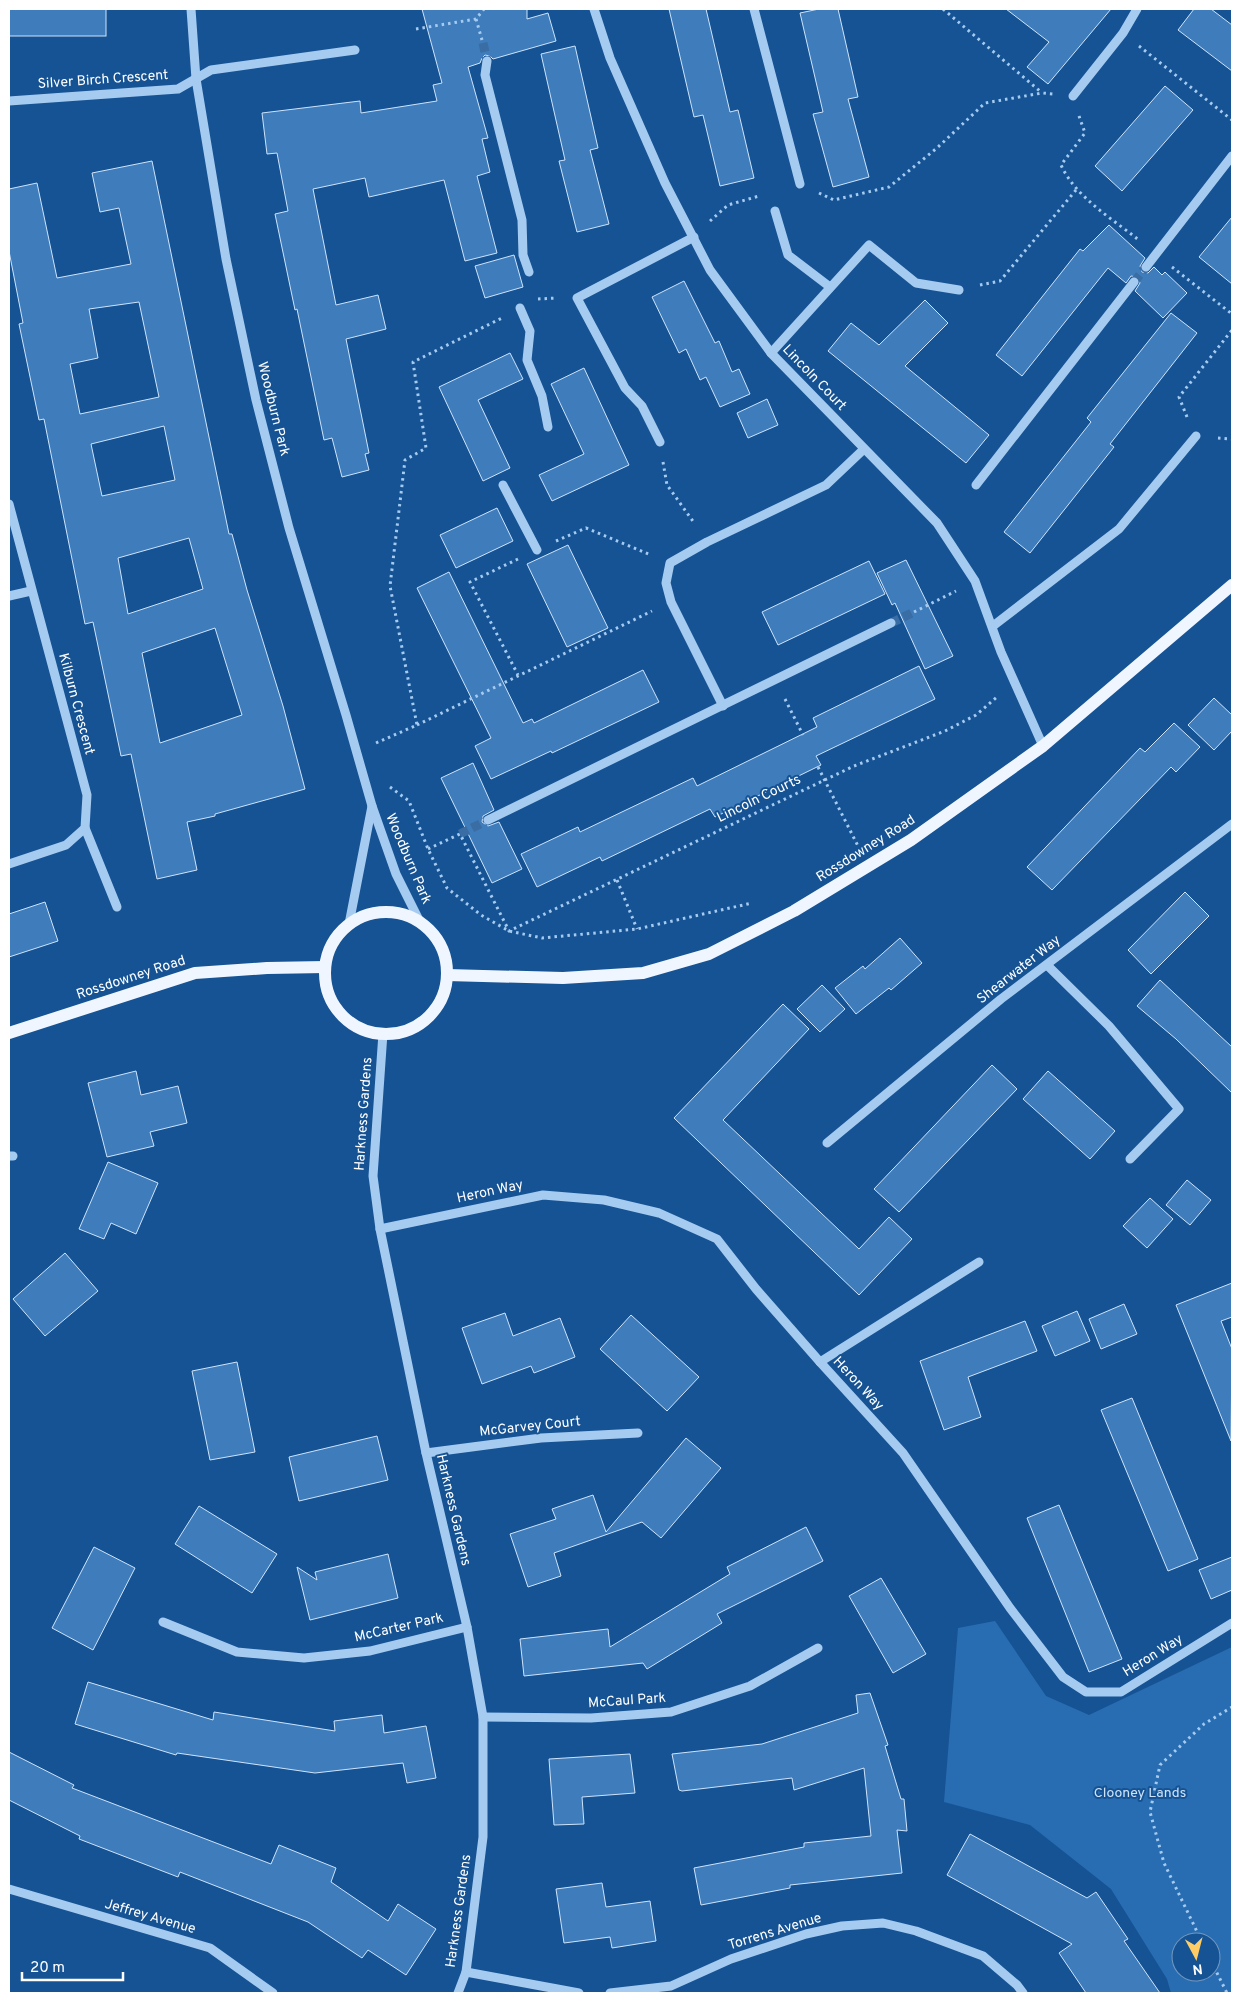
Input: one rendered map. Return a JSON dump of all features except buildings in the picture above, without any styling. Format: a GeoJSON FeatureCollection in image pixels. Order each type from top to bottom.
{"type":"FeatureCollection","features":[{"type":"Feature","properties":{"kind":"main road","name":"Rossdowney Road"},"geometry":{"type":"LineString","coordinates":[[447,975],[562,978],[643,973],[709,954],[794,912],[911,840],[1043,746],[1232,585]]}},
{"type":"Feature","properties":{"kind":"main road"},"geometry":{"type":"LineString","coordinates":[[381,912],[402,914],[420,922],[435,936],[444,954],[447,975],[443,994],[434,1011],[420,1024],[402,1032],[383,1033],[364,1030],[347,1020],[334,1005],[326,987],[325,967],[329,950],[337,936],[349,924],[364,915],[381,912]]}},
{"type":"Feature","properties":{"kind":"main road","name":"Rossdowney Road"},"geometry":{"type":"LineString","coordinates":[[9,1033],[194,973],[267,968],[325,967]]}},
{"type":"Feature","properties":{"kind":"street","name":"Woodburn Park"},"geometry":{"type":"LineString","coordinates":[[191,9],[196,79],[226,259],[256,400],[289,528],[372,806],[396,874],[420,922]]}},
{"type":"Feature","properties":{"kind":"street","name":"Lincoln Court"},"geometry":{"type":"LineString","coordinates":[[594,9],[610,58],[665,183],[710,270],[771,354],[937,523],[975,581],[1014,682],[1043,746]]}},
{"type":"Feature","properties":{"kind":"street"},"geometry":{"type":"LineString","coordinates":[[754,9],[800,184]]}},
{"type":"Feature","properties":{"kind":"street"},"geometry":{"type":"LineString","coordinates":[[1073,96],[1123,33],[1137,9]]}},
{"type":"Feature","properties":{"kind":"street","name":"Silver Birch Crescent"},"geometry":{"type":"LineString","coordinates":[[9,101],[178,89],[211,70],[355,50]]}},
{"type":"Feature","properties":{"kind":"street"},"geometry":{"type":"LineString","coordinates":[[487,61],[485,75],[522,220],[523,255],[529,272]]}},
{"type":"Feature","properties":{"kind":"street"},"geometry":{"type":"LineString","coordinates":[[1146,266],[1232,156]]}},
{"type":"Feature","properties":{"kind":"street"},"geometry":{"type":"LineString","coordinates":[[776,211],[788,255],[830,287]]}},
{"type":"Feature","properties":{"kind":"street"},"geometry":{"type":"LineString","coordinates":[[660,442],[642,406],[625,388],[578,298],[694,237]]}},
{"type":"Feature","properties":{"kind":"street"},"geometry":{"type":"LineString","coordinates":[[771,354],[869,245],[916,283],[959,290]]}},
{"type":"Feature","properties":{"kind":"street"},"geometry":{"type":"LineString","coordinates":[[976,485],[1134,282]]}},
{"type":"Feature","properties":{"kind":"street"},"geometry":{"type":"LineString","coordinates":[[520,308],[530,331],[527,360],[542,396],[548,427]]}},
{"type":"Feature","properties":{"kind":"street"},"geometry":{"type":"LineString","coordinates":[[993,626],[1119,529],[1196,436]]}},
{"type":"Feature","properties":{"kind":"street"},"geometry":{"type":"LineString","coordinates":[[723,706],[671,602],[666,583],[670,563],[708,542],[826,485],[864,449]]}},
{"type":"Feature","properties":{"kind":"street"},"geometry":{"type":"LineString","coordinates":[[503,485],[537,550]]}},
{"type":"Feature","properties":{"kind":"street","name":"Kilburn Crescent"},"geometry":{"type":"LineString","coordinates":[[9,504],[30,591],[87,795],[86,828]]}},
{"type":"Feature","properties":{"kind":"street"},"geometry":{"type":"LineString","coordinates":[[9,596],[30,591]]}},
{"type":"Feature","properties":{"kind":"street"},"geometry":{"type":"LineString","coordinates":[[488,820],[891,623]]}},
{"type":"Feature","properties":{"kind":"street","name":"Woodburn Park"},"geometry":{"type":"LineString","coordinates":[[349,924],[372,806]]}},
{"type":"Feature","properties":{"kind":"street","name":"Shearwater Way"},"geometry":{"type":"LineString","coordinates":[[827,1143],[1001,999],[1232,824]]}},
{"type":"Feature","properties":{"kind":"street"},"geometry":{"type":"LineString","coordinates":[[9,864],[66,845],[86,828],[117,907]]}},
{"type":"Feature","properties":{"kind":"street"},"geometry":{"type":"LineString","coordinates":[[1047,965],[1109,1026],[1179,1109],[1130,1159]]}},
{"type":"Feature","properties":{"kind":"street","name":"Harkness Gardens"},"geometry":{"type":"LineString","coordinates":[[383,1033],[373,1176],[380,1229],[426,1453],[467,1627],[483,1717],[483,1837],[466,1972],[458,1993]]}},
{"type":"Feature","properties":{"kind":"street","name":"Heron Way"},"geometry":{"type":"LineString","coordinates":[[380,1229],[543,1195],[604,1200],[659,1213],[716,1239],[756,1289],[820,1362],[904,1453],[1010,1608],[1063,1677],[1086,1692],[1121,1692],[1232,1623]]}},
{"type":"Feature","properties":{"kind":"street"},"geometry":{"type":"LineString","coordinates":[[820,1362],[980,1262]]}},
{"type":"Feature","properties":{"kind":"street","name":"McGarvey Court"},"geometry":{"type":"LineString","coordinates":[[426,1453],[541,1438],[638,1433]]}},
{"type":"Feature","properties":{"kind":"street","name":"McCarter Park"},"geometry":{"type":"LineString","coordinates":[[163,1622],[237,1652],[304,1658],[370,1651],[467,1627]]}},
{"type":"Feature","properties":{"kind":"street","name":"McCaul Park"},"geometry":{"type":"LineString","coordinates":[[483,1717],[591,1718],[671,1712],[750,1686],[818,1648]]}},
{"type":"Feature","properties":{"kind":"street","name":"Jeffrey Avenue"},"geometry":{"type":"LineString","coordinates":[[9,1889],[210,1948],[273,1993]]}},
{"type":"Feature","properties":{"kind":"street","name":"Torrens Avenue"},"geometry":{"type":"LineString","coordinates":[[610,1993],[671,1986],[731,1959],[806,1934],[842,1926],[883,1923],[916,1931],[984,1956],[1017,1985],[1023,1993]]}},
{"type":"Feature","properties":{"kind":"street"},"geometry":{"type":"LineString","coordinates":[[466,1972],[579,1993]]}},
{"type":"Feature","properties":{"kind":"path"},"geometry":{"type":"LineString","coordinates":[[416,29],[476,19],[484,9]]}},
{"type":"Feature","properties":{"kind":"path"},"geometry":{"type":"LineString","coordinates":[[943,9],[1042,93]]}},
{"type":"Feature","properties":{"kind":"path"},"geometry":{"type":"LineString","coordinates":[[476,19],[483,43]]}},
{"type":"Feature","properties":{"kind":"path"},"geometry":{"type":"LineString","coordinates":[[1123,33],[1232,120]]}},
{"type":"Feature","properties":{"kind":"path"},"geometry":{"type":"LineString","coordinates":[[800,184],[834,200],[888,187],[936,148],[986,103],[1042,93],[1073,96],[1085,133],[1061,165],[1076,190],[1232,314]]}},
{"type":"Feature","properties":{"kind":"path"},"geometry":{"type":"LineString","coordinates":[[959,290],[1000,280],[1076,190]]}},
{"type":"Feature","properties":{"kind":"path"},"geometry":{"type":"LineString","coordinates":[[694,237],[728,205],[762,195]]}},
{"type":"Feature","properties":{"kind":"path"},"geometry":{"type":"LineString","coordinates":[[417,725],[390,586],[405,460],[426,448],[413,362],[541,298],[578,298]]}},
{"type":"Feature","properties":{"kind":"path"},"geometry":{"type":"LineString","coordinates":[[1196,436],[1179,397],[1232,330]]}},
{"type":"Feature","properties":{"kind":"path"},"geometry":{"type":"LineString","coordinates":[[660,442],[667,485],[708,542]]}},
{"type":"Feature","properties":{"kind":"path"},"geometry":{"type":"LineString","coordinates":[[518,675],[470,582],[586,528],[670,563]]}},
{"type":"Feature","properties":{"kind":"path"},"geometry":{"type":"LineString","coordinates":[[914,612],[975,581]]}},
{"type":"Feature","properties":{"kind":"path"},"geometry":{"type":"LineString","coordinates":[[356,752],[417,725],[671,602]]}},
{"type":"Feature","properties":{"kind":"path"},"geometry":{"type":"LineString","coordinates":[[776,680],[802,735]]}},
{"type":"Feature","properties":{"kind":"path","name":"Lincoln Courts"},"geometry":{"type":"LineString","coordinates":[[508,931],[854,766],[945,731],[976,715],[1014,682]]}},
{"type":"Feature","properties":{"kind":"path"},"geometry":{"type":"LineString","coordinates":[[360,767],[409,801],[428,849],[447,888],[481,915],[508,931],[542,938],[637,929],[736,908],[759,901]]}},
{"type":"Feature","properties":{"kind":"path"},"geometry":{"type":"LineString","coordinates":[[818,767],[868,867]]}},
{"type":"Feature","properties":{"kind":"path"},"geometry":{"type":"LineString","coordinates":[[428,849],[460,834],[508,931]]}},
{"type":"Feature","properties":{"kind":"path"},"geometry":{"type":"LineString","coordinates":[[617,880],[637,929]]}},
{"type":"Feature","properties":{"kind":"path"},"geometry":{"type":"LineString","coordinates":[[1197,1932],[1164,1863],[1150,1812],[1160,1765],[1204,1724],[1232,1707]]}},
{"type":"Feature","properties":{"kind":"path"},"geometry":{"type":"LineString","coordinates":[[1221,1981],[1227,1993]]}},
{"type":"Feature","properties":{"kind":"green space","name":"Clooney Lands"},"geometry":{"type":"Polygon","coordinates":[[[995,1621],[1046,1696],[1089,1715],[1232,1647],[1232,1993],[1171,1993],[1167,1979],[1111,1889],[1030,1825],[944,1802],[958,1628],[995,1621]]]}},
{"type":"Feature","properties":{"kind":"tunnel"},"geometry":{"type":"LineString","coordinates":[[483,43],[487,61]]}},
{"type":"Feature","properties":{"kind":"tunnel"},"geometry":{"type":"LineString","coordinates":[[1134,282],[1146,267]]}},
{"type":"Feature","properties":{"kind":"tunnel"},"geometry":{"type":"LineString","coordinates":[[891,623],[914,612]]}},
{"type":"Feature","properties":{"kind":"tunnel"},"geometry":{"type":"LineString","coordinates":[[460,834],[488,820]]}}]}
